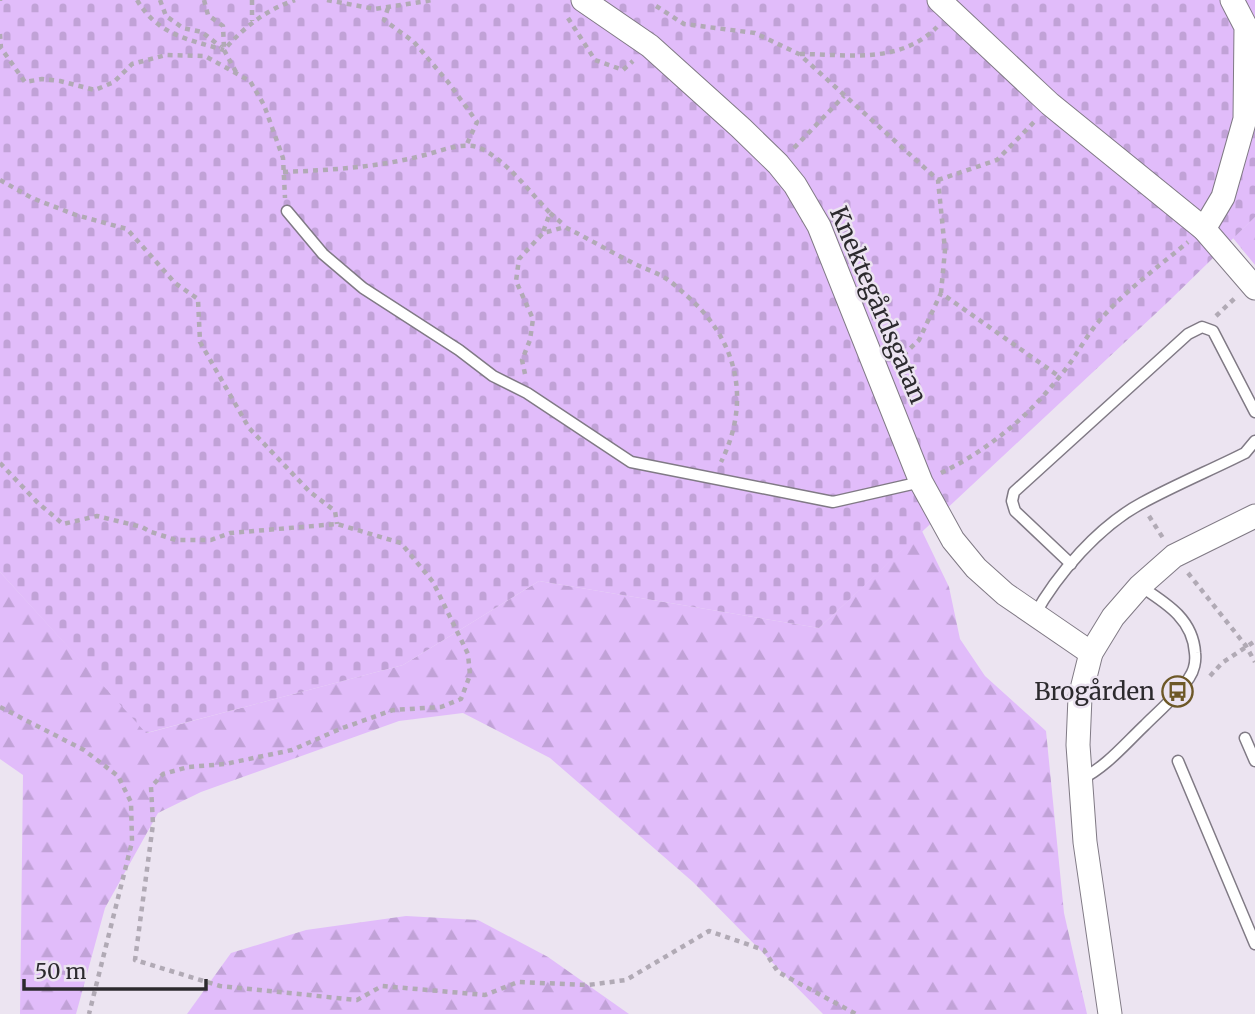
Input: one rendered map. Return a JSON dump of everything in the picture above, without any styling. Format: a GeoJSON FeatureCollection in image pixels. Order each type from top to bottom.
{"type":"FeatureCollection","features":[{"type":"Feature","properties":{"kind":"street"},"geometry":{"type":"LineString","coordinates":[[1204,229],[1223,197],[1245,119],[1246,27],[1232,0]]}},
{"type":"Feature","properties":{"kind":"street","name":"Knektegårdsgatan"},"geometry":{"type":"LineString","coordinates":[[575,5],[650,46],[778,164],[795,185],[819,226],[922,482],[953,540],[976,568],[1005,594],[1091,653]]}},
{"type":"Feature","properties":{"kind":"street"},"geometry":{"type":"LineString","coordinates":[[945,6],[1049,104],[1204,229],[1248,293]]}},
{"type":"Feature","properties":{"kind":"street"},"geometry":{"type":"LineString","coordinates":[[1110,1014],[1085,842],[1078,745],[1080,697],[1091,653],[1113,617],[1140,586],[1174,556],[1255,516]]}},
{"type":"Feature","properties":{"kind":"lane"},"geometry":{"type":"LineString","coordinates":[[287,211],[323,254],[363,288],[459,350],[493,376],[527,393],[631,462],[833,502],[922,482]]}},
{"type":"Feature","properties":{"kind":"lane"},"geometry":{"type":"LineString","coordinates":[[1071,564],[1016,511],[1012,501],[1014,492],[1188,334],[1202,327],[1213,331],[1255,412]]}},
{"type":"Feature","properties":{"kind":"lane"},"geometry":{"type":"LineString","coordinates":[[1034,616],[1047,593],[1071,564],[1114,522],[1140,503],[1245,453],[1255,441]]}},
{"type":"Feature","properties":{"kind":"lane"},"geometry":{"type":"LineString","coordinates":[[1080,780],[1097,772],[1178,692],[1191,676],[1196,661],[1195,643],[1186,623],[1173,608],[1140,586]]}},
{"type":"Feature","properties":{"kind":"lane"},"geometry":{"type":"LineString","coordinates":[[1245,738],[1255,761]]}},
{"type":"Feature","properties":{"kind":"lane"},"geometry":{"type":"LineString","coordinates":[[1178,761],[1255,944]]}},
{"type":"Feature","properties":{"kind":"path"},"geometry":{"type":"LineString","coordinates":[[137,0],[146,15],[171,34],[224,50]]}},
{"type":"Feature","properties":{"kind":"path"},"geometry":{"type":"LineString","coordinates":[[160,0],[166,16],[183,28],[202,32],[224,50],[236,72]]}},
{"type":"Feature","properties":{"kind":"path"},"geometry":{"type":"LineString","coordinates":[[204,0],[208,15],[223,26],[224,50]]}},
{"type":"Feature","properties":{"kind":"path"},"geometry":{"type":"LineString","coordinates":[[252,0],[253,22]]}},
{"type":"Feature","properties":{"kind":"path"},"geometry":{"type":"LineString","coordinates":[[224,50],[263,13],[295,0]]}},
{"type":"Feature","properties":{"kind":"path"},"geometry":{"type":"LineString","coordinates":[[329,0],[375,9],[433,0]]}},
{"type":"Feature","properties":{"kind":"path"},"geometry":{"type":"LineString","coordinates":[[575,5],[568,21],[595,60],[623,70],[650,46]]}},
{"type":"Feature","properties":{"kind":"path"},"geometry":{"type":"LineString","coordinates":[[656,6],[684,24],[755,33],[799,54],[938,180],[945,250],[941,293],[919,340],[899,361],[878,369]]}},
{"type":"Feature","properties":{"kind":"path"},"geometry":{"type":"LineString","coordinates":[[799,54],[864,57],[902,50],[932,32],[945,6]]}},
{"type":"Feature","properties":{"kind":"path"},"geometry":{"type":"LineString","coordinates":[[388,8],[384,20],[414,42],[477,122],[466,146]]}},
{"type":"Feature","properties":{"kind":"path"},"geometry":{"type":"LineString","coordinates":[[0,34],[1,48],[25,82],[42,79],[60,81],[95,90],[114,82],[132,64],[166,55],[205,56],[236,72],[250,81],[264,105],[283,158],[287,211]]}},
{"type":"Feature","properties":{"kind":"path"},"geometry":{"type":"LineString","coordinates":[[778,164],[844,96]]}},
{"type":"Feature","properties":{"kind":"path"},"geometry":{"type":"LineString","coordinates":[[938,180],[997,160],[1019,140],[1049,104]]}},
{"type":"Feature","properties":{"kind":"path"},"geometry":{"type":"LineString","coordinates":[[284,172],[368,167],[415,158],[459,145],[482,148],[500,161],[565,226],[634,264],[667,278],[703,310],[726,342],[736,375],[736,410],[730,444],[713,479]]}},
{"type":"Feature","properties":{"kind":"path"},"geometry":{"type":"LineString","coordinates":[[0,180],[32,198],[76,215],[127,229],[175,283],[198,299],[200,342],[249,428],[310,492],[335,511],[337,524]]}},
{"type":"Feature","properties":{"kind":"path"},"geometry":{"type":"LineString","coordinates":[[527,393],[522,360],[530,340],[533,319],[516,281],[519,259],[543,233],[550,213]]}},
{"type":"Feature","properties":{"kind":"path"},"geometry":{"type":"LineString","coordinates":[[543,233],[565,226]]}},
{"type":"Feature","properties":{"kind":"path"},"geometry":{"type":"LineString","coordinates":[[922,482],[963,462],[1011,429],[1060,377],[1100,320],[1130,290],[1204,229]]}},
{"type":"Feature","properties":{"kind":"path"},"geometry":{"type":"LineString","coordinates":[[941,293],[1060,377]]}},
{"type":"Feature","properties":{"kind":"path"},"geometry":{"type":"LineString","coordinates":[[1206,328],[1221,309],[1235,298],[1248,293]]}},
{"type":"Feature","properties":{"kind":"path"},"geometry":{"type":"LineString","coordinates":[[0,463],[38,503],[63,524],[97,516],[142,527],[176,540],[211,540],[230,533],[337,524],[401,543],[433,582],[468,654],[470,675],[461,699],[441,707],[393,710],[292,750],[225,764],[188,767],[163,774],[151,787],[152,824],[135,960],[220,986],[358,1000],[382,986],[485,995],[518,982],[588,985],[626,980],[709,931],[764,950],[778,972],[856,1014]]}},
{"type":"Feature","properties":{"kind":"path"},"geometry":{"type":"LineString","coordinates":[[1140,503],[1174,556],[1246,646],[1255,662]]}},
{"type":"Feature","properties":{"kind":"path"},"geometry":{"type":"LineString","coordinates":[[1206,680],[1222,663],[1255,642]]}},
{"type":"Feature","properties":{"kind":"path"},"geometry":{"type":"LineString","coordinates":[[0,707],[84,750],[118,776],[131,802],[132,842],[89,1014]]}},
{"type":"Feature","properties":{"kind":"green space"},"geometry":{"type":"Polygon","coordinates":[[[0,0],[1255,0],[1255,217],[1169,301],[819,628],[539,581],[403,665],[146,733],[0,572],[0,0]]]}},
{"type":"Feature","properties":{"kind":"green space"},"geometry":{"type":"Polygon","coordinates":[[[1255,217],[1255,265],[1233,238],[1255,217]]]}},
{"type":"Feature","properties":{"kind":"green space"},"geometry":{"type":"Polygon","coordinates":[[[922,531],[949,587],[960,639],[985,676],[1046,731],[1064,913],[1087,1014],[823,1014],[693,882],[550,758],[463,713],[399,721],[201,792],[158,813],[105,908],[76,1014],[20,1014],[23,775],[0,759],[0,572],[147,733],[403,665],[539,581],[819,628],[922,531]]]}},
{"type":"Feature","properties":{"kind":"green space"},"geometry":{"type":"Polygon","coordinates":[[[406,916],[478,920],[548,957],[629,1014],[187,1014],[231,953],[306,930],[406,916]]]}},
{"type":"Feature","properties":{"kind":"place","name":"Brogården"},"geometry":{"type":"Point","coordinates":[1178,692]}}]}
